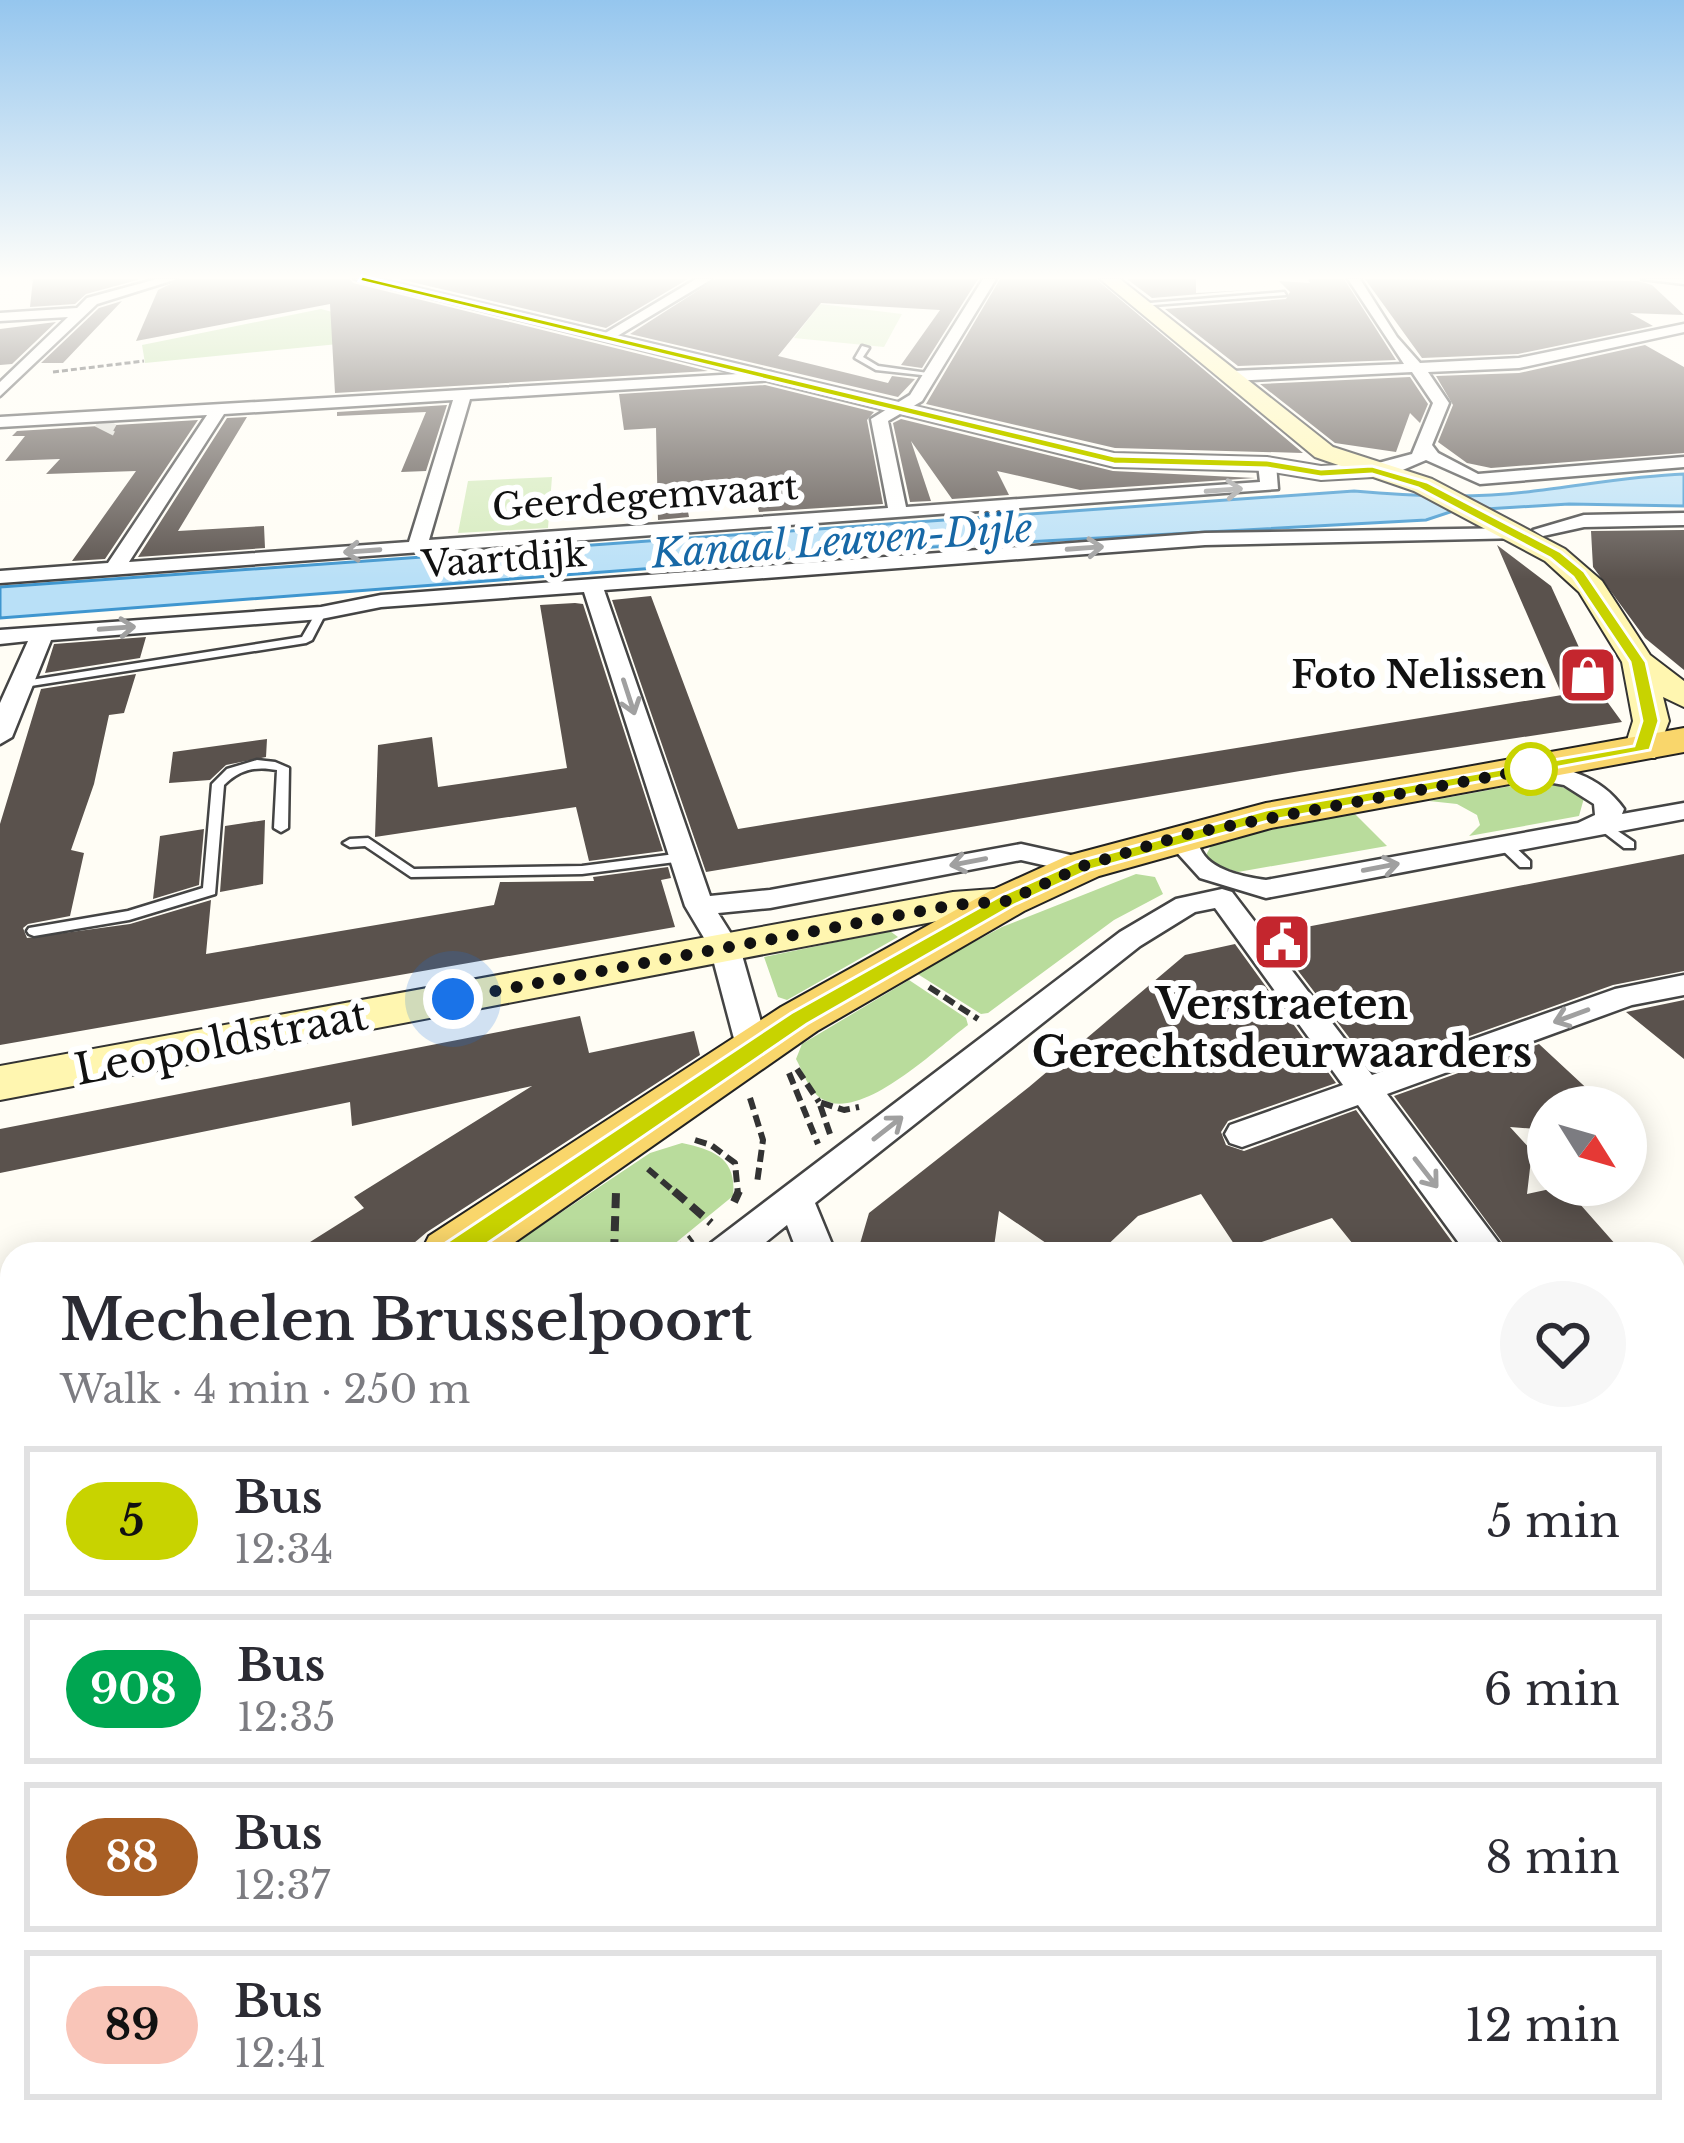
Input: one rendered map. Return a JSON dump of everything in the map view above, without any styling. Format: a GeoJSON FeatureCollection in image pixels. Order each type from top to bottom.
{"type":"FeatureCollection","features":[{"type":"Feature","properties":{"kind":"main road"},"geometry":{"type":"LineString","coordinates":[[1236,379],[1324,452],[1536,533]]}},
{"type":"Feature","properties":{"kind":"main road"},"geometry":{"type":"LineString","coordinates":[[1372,470],[1484,482],[1591,587],[1638,662],[1651,721],[1642,750]]}},
{"type":"Feature","properties":{"kind":"main road"},"geometry":{"type":"LineString","coordinates":[[1638,662],[1684,697]]}},
{"type":"Feature","properties":{"kind":"main road"},"geometry":{"type":"LineString","coordinates":[[470,1242],[764,1058],[884,967],[1083,866],[1187,834],[1684,740]]}},
{"type":"Feature","properties":{"kind":"main road","name":"Leopoldstraat"},"geometry":{"type":"LineString","coordinates":[[0,1083],[953,905],[1007,901]]}},
{"type":"Feature","properties":{"kind":"street"},"geometry":{"type":"LineString","coordinates":[[0,422],[741,379]]}},
{"type":"Feature","properties":{"kind":"street"},"geometry":{"type":"LineString","coordinates":[[779,379],[1114,460],[1372,470],[1406,465],[1426,449],[1442,404],[1424,379]]}},
{"type":"Feature","properties":{"kind":"street"},"geometry":{"type":"LineString","coordinates":[[898,512],[879,418],[916,398],[928,379]]}},
{"type":"Feature","properties":{"kind":"street"},"geometry":{"type":"LineString","coordinates":[[417,547],[462,398]]}},
{"type":"Feature","properties":{"kind":"street"},"geometry":{"type":"LineString","coordinates":[[114,570],[218,410]]}},
{"type":"Feature","properties":{"kind":"street"},"geometry":{"type":"LineString","coordinates":[[1426,449],[1432,457],[1484,482],[1684,462]]}},
{"type":"Feature","properties":{"kind":"street"},"geometry":{"type":"LineString","coordinates":[[1292,469],[1323,459],[1324,452]]}},
{"type":"Feature","properties":{"kind":"street","name":"Geerdegemvaart"},"geometry":{"type":"LineString","coordinates":[[0,577],[1260,488],[1272,485],[1267,464]]}},
{"type":"Feature","properties":{"kind":"street","name":"Vaartdijk"},"geometry":{"type":"LineString","coordinates":[[0,637],[321,613],[381,601],[1205,539],[1536,533],[1584,521],[1684,519]]}},
{"type":"Feature","properties":{"kind":"street"},"geometry":{"type":"LineString","coordinates":[[592,586],[699,906],[725,949],[764,1058]]}},
{"type":"Feature","properties":{"kind":"street"},"geometry":{"type":"LineString","coordinates":[[0,737],[43,634]]}},
{"type":"Feature","properties":{"kind":"street"},"geometry":{"type":"LineString","coordinates":[[1523,770],[1559,775],[1603,796],[1611,809],[1607,820],[1596,827]]}},
{"type":"Feature","properties":{"kind":"street"},"geometry":{"type":"LineString","coordinates":[[1187,834],[1185,846],[1206,872],[1228,882],[1266,889],[1684,811]]}},
{"type":"Feature","properties":{"kind":"street"},"geometry":{"type":"LineString","coordinates":[[1132,850],[1161,854],[1181,864],[1196,888],[1186,905]]}},
{"type":"Feature","properties":{"kind":"street"},"geometry":{"type":"LineString","coordinates":[[699,906],[770,899],[1021,852],[1083,866]]}},
{"type":"Feature","properties":{"kind":"street"},"geometry":{"type":"LineString","coordinates":[[729,1236],[827,1175],[1130,939],[1186,905],[1222,898],[1479,1242]]}},
{"type":"Feature","properties":{"kind":"street"},"geometry":{"type":"LineString","coordinates":[[1242,1134],[1626,996],[1684,985]]}},
{"type":"Feature","properties":{"kind":"street"},"geometry":{"type":"LineString","coordinates":[[794,1198],[812,1242]]}},
{"type":"Feature","properties":{"kind":"lane"},"geometry":{"type":"LineString","coordinates":[[18,685],[306,640],[321,613]]}},
{"type":"Feature","properties":{"kind":"lane"},"geometry":{"type":"LineString","coordinates":[[34,932],[129,915],[210,891],[218,784],[228,771],[266,762],[283,769],[281,828]]}},
{"type":"Feature","properties":{"kind":"lane"},"geometry":{"type":"LineString","coordinates":[[1596,827],[1629,845]]}},
{"type":"Feature","properties":{"kind":"lane"},"geometry":{"type":"LineString","coordinates":[[350,842],[368,842],[410,873],[582,870],[682,857]]}},
{"type":"Feature","properties":{"kind":"lane"},"geometry":{"type":"LineString","coordinates":[[1504,844],[1526,864]]}},
{"type":"Feature","properties":{"kind":"lane"},"geometry":{"type":"LineString","coordinates":[[1222,898],[1266,889]]}},
{"type":"Feature","properties":{"kind":"path"},"geometry":{"type":"LineString","coordinates":[[927,985],[981,1021],[964,1034]]}},
{"type":"Feature","properties":{"kind":"path"},"geometry":{"type":"LineString","coordinates":[[764,1058],[818,1102],[844,1110],[874,1100]]}},
{"type":"Feature","properties":{"kind":"path"},"geometry":{"type":"LineString","coordinates":[[764,1058],[825,1158],[827,1175]]}},
{"type":"Feature","properties":{"kind":"path"},"geometry":{"type":"LineString","coordinates":[[729,1236],[744,1217],[766,1150],[761,1120],[739,1077],[764,1058]]}},
{"type":"Feature","properties":{"kind":"path"},"geometry":{"type":"LineString","coordinates":[[818,1102],[823,1124],[833,1138]]}},
{"type":"Feature","properties":{"kind":"path"},"geometry":{"type":"LineString","coordinates":[[679,1138],[711,1144],[735,1163],[740,1191],[729,1236]]}},
{"type":"Feature","properties":{"kind":"path"},"geometry":{"type":"LineString","coordinates":[[641,1164],[729,1236]]}},
{"type":"Feature","properties":{"kind":"path"},"geometry":{"type":"LineString","coordinates":[[614,1242],[616,1189]]}},
{"type":"Feature","properties":{"kind":"green space"},"geometry":{"type":"Polygon","coordinates":[[[552,477],[548,528],[458,533],[468,481],[552,477]]]}},
{"type":"Feature","properties":{"kind":"green space"},"geometry":{"type":"Polygon","coordinates":[[[1533,782],[1560,786],[1584,798],[1579,816],[1469,836],[1480,825],[1477,815],[1457,804],[1429,801],[1533,782]]]}},
{"type":"Feature","properties":{"kind":"green space"},"geometry":{"type":"Polygon","coordinates":[[[1354,813],[1387,846],[1238,872],[1215,865],[1206,855],[1213,842],[1354,813]]]}},
{"type":"Feature","properties":{"kind":"green space"},"geometry":{"type":"Polygon","coordinates":[[[1136,874],[1155,877],[1163,894],[1114,920],[988,1013],[981,1014],[916,973],[1002,927],[1136,874]]]}},
{"type":"Feature","properties":{"kind":"green space"},"geometry":{"type":"Polygon","coordinates":[[[890,931],[898,937],[787,1000],[778,997],[764,957],[890,931]]]}},
{"type":"Feature","properties":{"kind":"green space"},"geometry":{"type":"Polygon","coordinates":[[[909,980],[966,1018],[968,1025],[877,1092],[838,1104],[817,1096],[796,1059],[802,1044],[909,980]]]}},
{"type":"Feature","properties":{"kind":"green space"},"geometry":{"type":"Polygon","coordinates":[[[682,1143],[704,1149],[727,1165],[733,1196],[677,1242],[517,1242],[650,1153],[682,1143]]]}},
{"type":"Feature","properties":{"kind":"water","name":"Kanaal Leuven-Dijle"},"geometry":{"type":"Polygon","coordinates":[[[1684,474],[1684,506],[1569,504],[1453,511],[1426,520],[933,547],[0,618],[0,587],[1354,491],[1489,495],[1684,474]]]}},
{"type":"Feature","properties":{"kind":"building"},"geometry":{"type":"Polygon","coordinates":[[[334,379],[572,379],[335,393],[334,379]]]}},
{"type":"Feature","properties":{"kind":"building"},"geometry":{"type":"Polygon","coordinates":[[[821,379],[888,383],[890,379],[915,379],[898,397],[821,379]]]}},
{"type":"Feature","properties":{"kind":"building"},"geometry":{"type":"Polygon","coordinates":[[[941,379],[1215,379],[1303,453],[1115,448],[926,404],[941,379]]]}},
{"type":"Feature","properties":{"kind":"building"},"geometry":{"type":"Polygon","coordinates":[[[1411,379],[1428,404],[1420,423],[1410,413],[1396,452],[1335,443],[1260,384],[1411,379]]]}},
{"type":"Feature","properties":{"kind":"building"},"geometry":{"type":"Polygon","coordinates":[[[1438,379],[1684,379],[1684,453],[1491,468],[1467,463],[1438,442],[1453,405],[1438,379]]]}},
{"type":"Feature","properties":{"kind":"building"},"geometry":{"type":"Polygon","coordinates":[[[765,385],[874,412],[867,420],[883,504],[759,512],[756,500],[686,501],[689,517],[658,520],[656,428],[624,430],[619,394],[765,385]]]}},
{"type":"Feature","properties":{"kind":"building"},"geometry":{"type":"Polygon","coordinates":[[[447,405],[426,471],[401,472],[426,412],[337,416],[337,412],[447,405]]]}},
{"type":"Feature","properties":{"kind":"building"},"geometry":{"type":"Polygon","coordinates":[[[247,417],[178,531],[264,526],[265,548],[138,557],[227,418],[247,417]]]}},
{"type":"Feature","properties":{"kind":"building"},"geometry":{"type":"Polygon","coordinates":[[[901,419],[1113,471],[1255,478],[1080,490],[997,471],[1009,495],[952,499],[911,441],[931,501],[910,502],[893,423],[901,419]]]}},
{"type":"Feature","properties":{"kind":"building"},"geometry":{"type":"Polygon","coordinates":[[[198,420],[105,559],[72,561],[136,471],[46,474],[60,459],[5,461],[25,436],[12,436],[17,431],[198,420]]]}},
{"type":"Feature","properties":{"kind":"building"},"geometry":{"type":"Polygon","coordinates":[[[1684,530],[1684,670],[1645,638],[1593,567],[1591,531],[1684,530]]]}},
{"type":"Feature","properties":{"kind":"building"},"geometry":{"type":"Polygon","coordinates":[[[1497,545],[1551,586],[1598,689],[1622,722],[1300,771],[706,872],[612,600],[651,596],[738,829],[1562,695],[1497,545]]]}},
{"type":"Feature","properties":{"kind":"building"},"geometry":{"type":"Polygon","coordinates":[[[583,604],[663,851],[589,861],[576,807],[375,837],[378,745],[432,737],[438,787],[567,768],[540,605],[583,604]]]}},
{"type":"Feature","properties":{"kind":"building"},"geometry":{"type":"Polygon","coordinates":[[[146,637],[140,658],[45,673],[54,644],[146,637]]]}},
{"type":"Feature","properties":{"kind":"building"},"geometry":{"type":"Polygon","coordinates":[[[136,674],[124,713],[109,715],[94,784],[71,850],[84,853],[70,916],[28,924],[23,928],[27,938],[130,924],[211,900],[206,954],[494,905],[500,882],[594,881],[593,877],[668,867],[671,878],[661,880],[675,927],[0,1045],[0,824],[41,689],[136,674]]]}},
{"type":"Feature","properties":{"kind":"building"},"geometry":{"type":"Polygon","coordinates":[[[267,739],[266,757],[226,765],[210,780],[169,783],[173,752],[267,739]]]}},
{"type":"Feature","properties":{"kind":"building"},"geometry":{"type":"Polygon","coordinates":[[[265,820],[263,884],[220,892],[225,826],[265,820]]]}},
{"type":"Feature","properties":{"kind":"building"},"geometry":{"type":"Polygon","coordinates":[[[204,829],[199,885],[153,899],[160,836],[204,829]]]}},
{"type":"Feature","properties":{"kind":"building"},"geometry":{"type":"Polygon","coordinates":[[[1684,854],[1684,971],[1613,985],[1374,1070],[1270,934],[1684,854]]]}},
{"type":"Feature","properties":{"kind":"building"},"geometry":{"type":"Polygon","coordinates":[[[1235,944],[1336,1083],[1228,1121],[1221,1132],[1226,1145],[1244,1151],[1356,1110],[1452,1242],[1351,1242],[1332,1218],[1262,1242],[1233,1242],[1201,1194],[1138,1216],[1111,1242],[1044,1242],[999,1211],[995,1242],[861,1242],[869,1213],[1185,955],[1235,944]]]}},
{"type":"Feature","properties":{"kind":"building"},"geometry":{"type":"Polygon","coordinates":[[[1684,1000],[1684,1059],[1626,1012],[1684,1000]]]}},
{"type":"Feature","properties":{"kind":"building"},"geometry":{"type":"Polygon","coordinates":[[[580,1016],[589,1053],[694,1031],[700,1055],[415,1242],[310,1242],[364,1208],[354,1197],[532,1086],[352,1126],[350,1102],[0,1173],[0,1129],[580,1016]]]}},
{"type":"Feature","properties":{"kind":"building"},"geometry":{"type":"Polygon","coordinates":[[[1539,1044],[1584,1086],[1527,1086],[1527,1128],[1510,1127],[1527,1146],[1527,1206],[1582,1206],[1613,1242],[1502,1242],[1394,1096],[1539,1044]]]}},
{"type":"Feature","properties":{"kind":"tunnel"},"geometry":{"type":"LineString","coordinates":[[105,430],[110,421]]}},
{"type":"Feature","properties":{"kind":"tunnel"},"geometry":{"type":"LineString","coordinates":[[104,431],[106,427]]}},
{"type":"Feature","properties":{"kind":"bus line","name":"5"},"geometry":{"type":"LineString","coordinates":[[469,1242],[799,1018],[1007,901],[1083,866],[1266,816],[1642,750],[1651,721],[1638,662],[1591,587],[1556,555],[1423,485],[1372,470],[1321,473],[1267,464],[1114,460],[774,379]]}},
{"type":"Feature","properties":{"kind":"place","name":"Foto Nelissen"},"geometry":{"type":"Point","coordinates":[1588,675]}},
{"type":"Feature","properties":{"kind":"place","name":"Verstraeten Gerechtsdeurwaarders"},"geometry":{"type":"Point","coordinates":[1282,942]}},
{"type":"Feature","properties":{"kind":"route"},"geometry":{"type":"LineString","coordinates":[[453,999],[953,905],[1007,901],[1083,866],[1187,834],[1531,769]]}}]}
